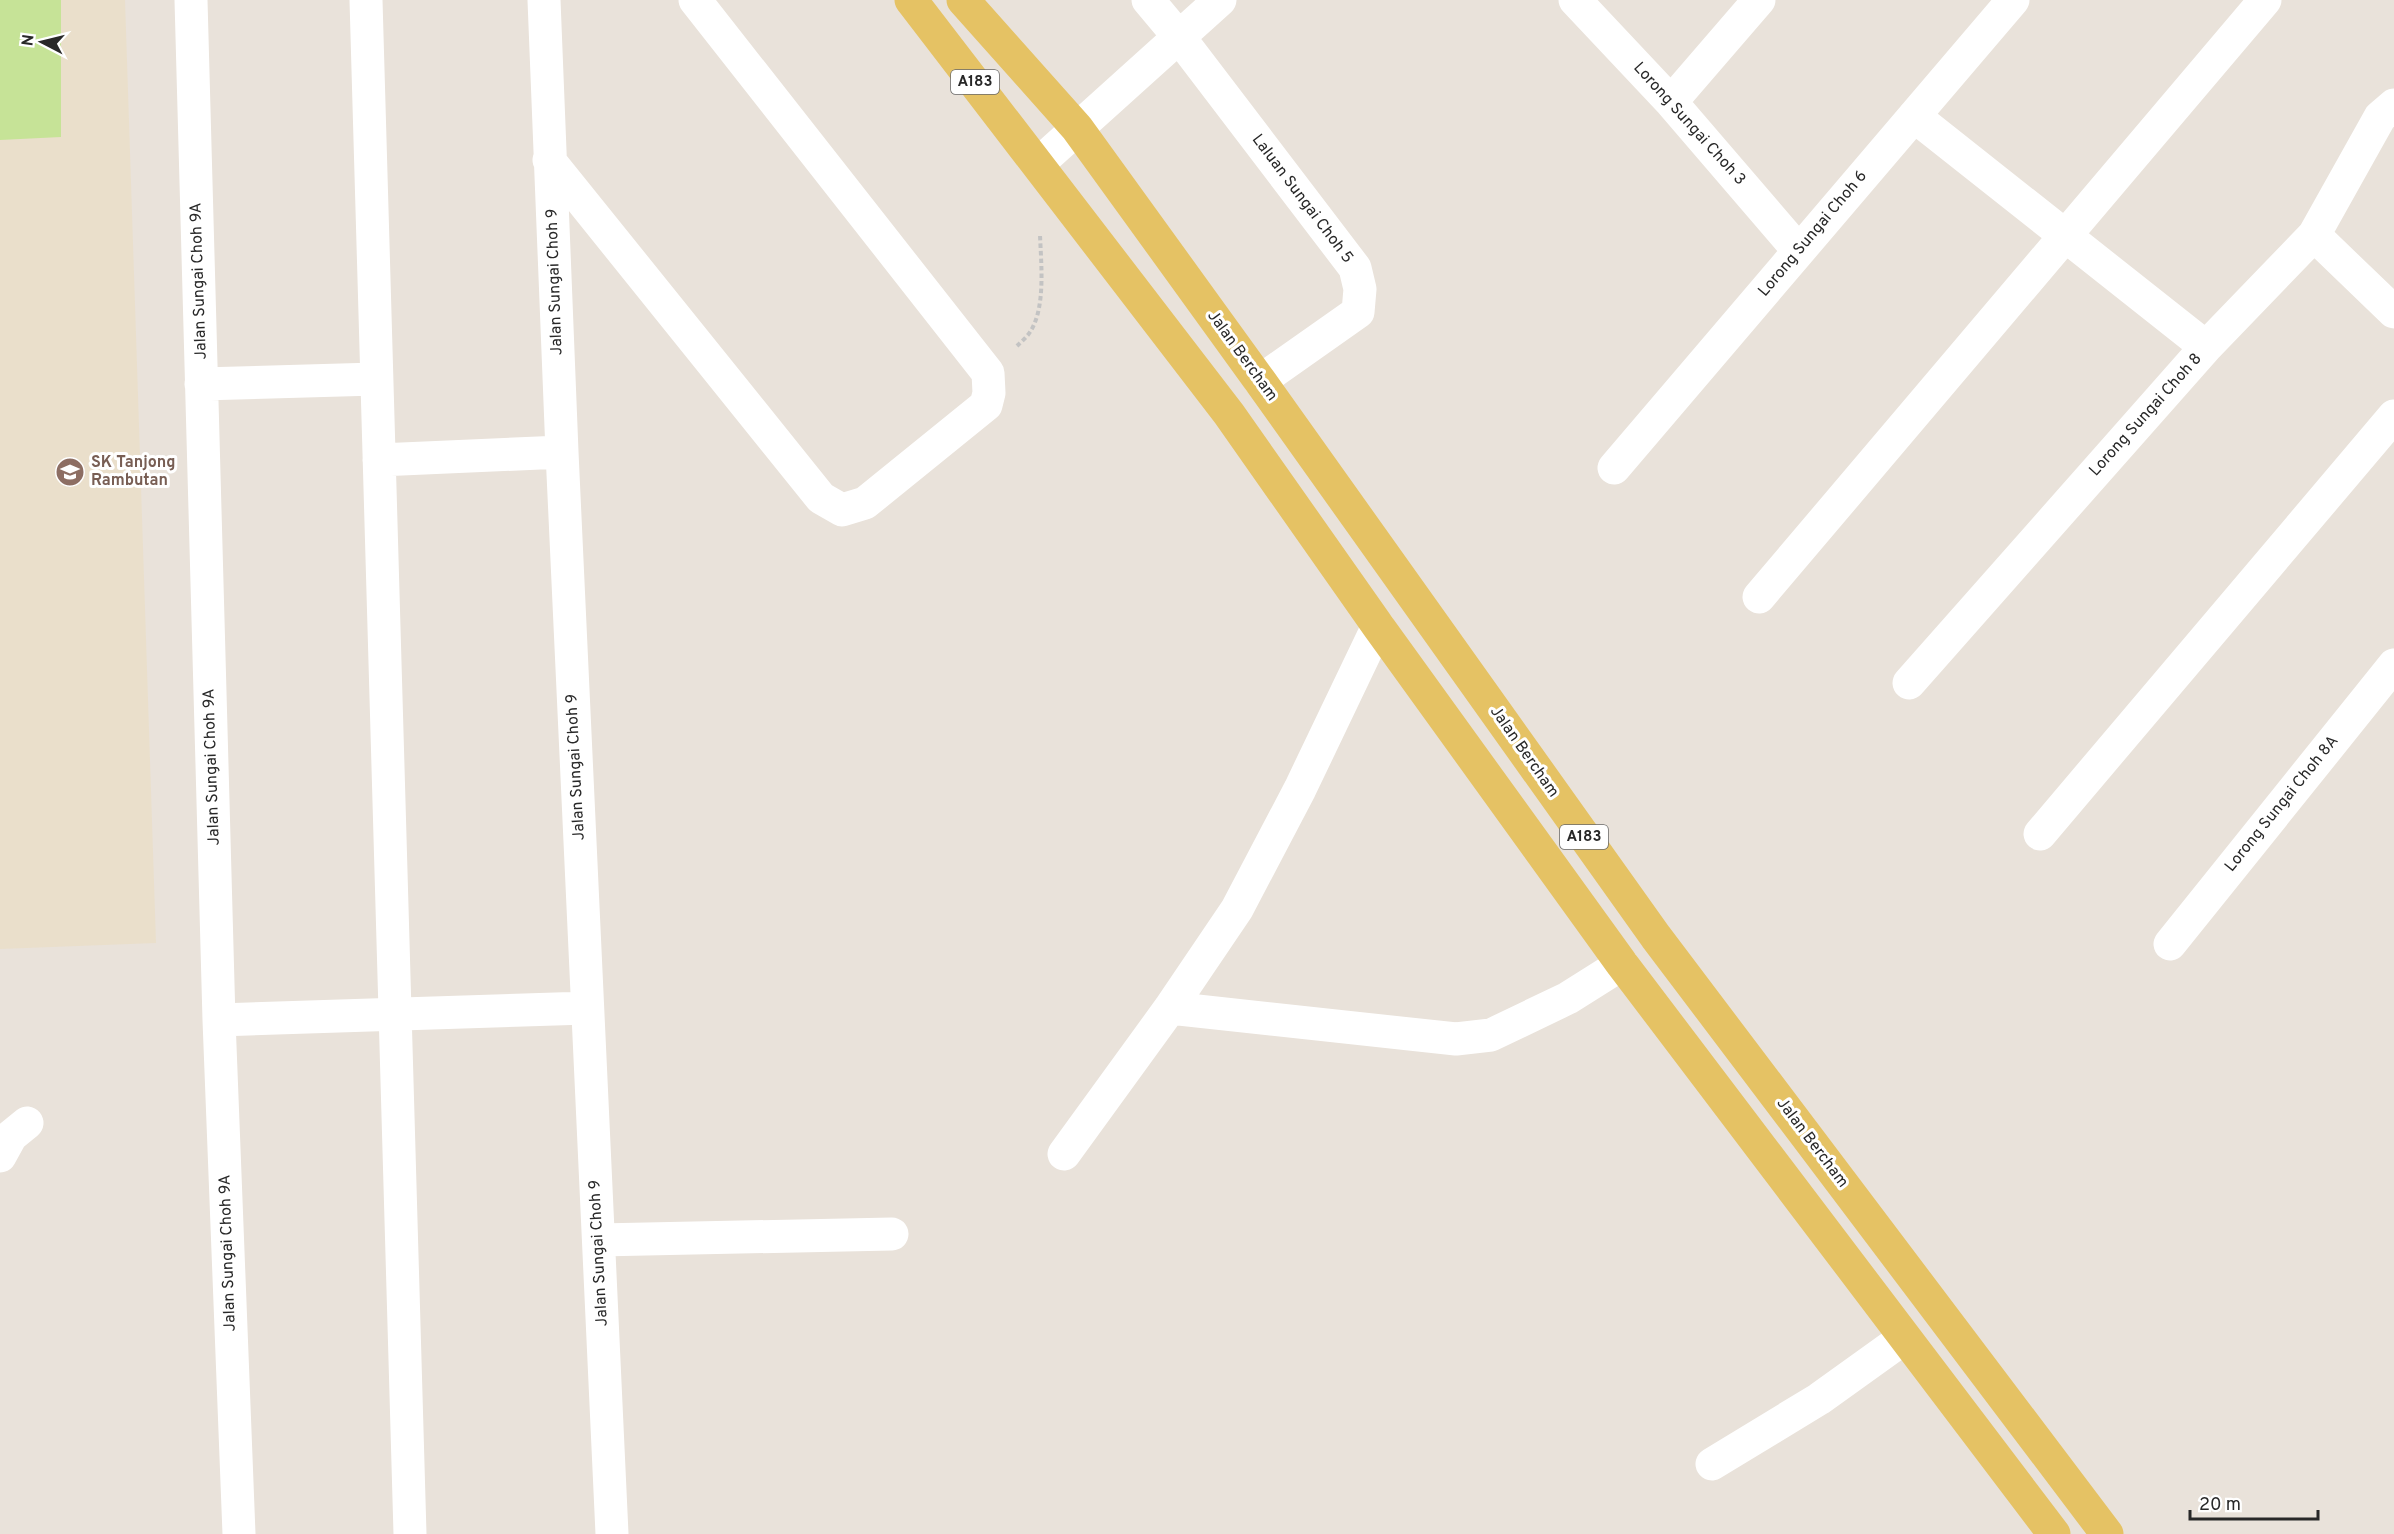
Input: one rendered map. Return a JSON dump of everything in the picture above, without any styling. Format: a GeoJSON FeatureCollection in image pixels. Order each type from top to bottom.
{"type":"FeatureCollection","features":[{"type":"Feature","properties":{"kind":"main road","name":"A183"},"geometry":{"type":"LineString","coordinates":[[911,0],[1229,414],[1378,626],[1622,964],[2054,1534]]}},
{"type":"Feature","properties":{"kind":"main road","name":"Jalan Bercham"},"geometry":{"type":"LineString","coordinates":[[963,0],[1077,128],[1656,937],[2107,1534]]}},
{"type":"Feature","properties":{"kind":"street","name":"Jalan Sungai Choh 9A"},"geometry":{"type":"LineString","coordinates":[[191,0],[219,1020],[239,1534]]}},
{"type":"Feature","properties":{"kind":"street"},"geometry":{"type":"LineString","coordinates":[[366,0],[410,1534]]}},
{"type":"Feature","properties":{"kind":"street","name":"Jalan Sungai Choh 9"},"geometry":{"type":"LineString","coordinates":[[544,0],[586,1008],[612,1534]]}},
{"type":"Feature","properties":{"kind":"street"},"geometry":{"type":"LineString","coordinates":[[549,160],[821,498],[842,510],[865,503],[986,405],[989,393],[988,373],[695,0]]}},
{"type":"Feature","properties":{"kind":"street","name":"Laluan Sungai Choh 5"},"geometry":{"type":"LineString","coordinates":[[1148,0],[1179,37],[1355,268],[1360,289],[1358,312],[1260,381]]}},
{"type":"Feature","properties":{"kind":"street"},"geometry":{"type":"LineString","coordinates":[[1038,164],[1220,0]]}},
{"type":"Feature","properties":{"kind":"street","name":"Lorong Sungai Choh 3"},"geometry":{"type":"LineString","coordinates":[[1575,0],[1671,102],[1799,251]]}},
{"type":"Feature","properties":{"kind":"street"},"geometry":{"type":"LineString","coordinates":[[1671,102],[1759,0]]}},
{"type":"Feature","properties":{"kind":"street","name":"Lorong Sungai Choh 6"},"geometry":{"type":"LineString","coordinates":[[1614,468],[2013,0]]}},
{"type":"Feature","properties":{"kind":"street"},"geometry":{"type":"LineString","coordinates":[[1759,597],[2265,0]]}},
{"type":"Feature","properties":{"kind":"street","name":"Lorong Sungai Choh 8"},"geometry":{"type":"LineString","coordinates":[[1909,683],[2206,347],[2314,235],[2380,117],[2394,105]]}},
{"type":"Feature","properties":{"kind":"street"},"geometry":{"type":"LineString","coordinates":[[1914,116],[2206,347]]}},
{"type":"Feature","properties":{"kind":"street"},"geometry":{"type":"LineString","coordinates":[[2314,235],[2394,312]]}},
{"type":"Feature","properties":{"kind":"street"},"geometry":{"type":"LineString","coordinates":[[201,384],[376,379]]}},
{"type":"Feature","properties":{"kind":"street"},"geometry":{"type":"LineString","coordinates":[[2040,834],[2394,416]]}},
{"type":"Feature","properties":{"kind":"street"},"geometry":{"type":"LineString","coordinates":[[379,460],[562,452]]}},
{"type":"Feature","properties":{"kind":"street"},"geometry":{"type":"LineString","coordinates":[[1064,1154],[1170,1008],[1237,909],[1300,789],[1378,626]]}},
{"type":"Feature","properties":{"kind":"street","name":"Lorong Sungai Choh 8A"},"geometry":{"type":"LineString","coordinates":[[2170,944],[2394,665]]}},
{"type":"Feature","properties":{"kind":"street"},"geometry":{"type":"LineString","coordinates":[[1170,1008],[1456,1039],[1491,1035],[1568,998],[1622,964]]}},
{"type":"Feature","properties":{"kind":"street"},"geometry":{"type":"LineString","coordinates":[[219,1020],[586,1008]]}},
{"type":"Feature","properties":{"kind":"street"},"geometry":{"type":"LineString","coordinates":[[0,1156],[11,1136],[27,1124]]}},
{"type":"Feature","properties":{"kind":"street"},"geometry":{"type":"LineString","coordinates":[[599,1240],[892,1234]]}},
{"type":"Feature","properties":{"kind":"street"},"geometry":{"type":"LineString","coordinates":[[1712,1464],[1819,1399],[1905,1338]]}},
{"type":"Feature","properties":{"kind":"path"},"geometry":{"type":"LineString","coordinates":[[988,373],[1030,333],[1039,310],[1042,275],[1040,230]]}},
{"type":"Feature","properties":{"kind":"shaded area","name":"SK Tanjong Rambutan"},"geometry":{"type":"Polygon","coordinates":[[[0,0],[125,0],[156,943],[0,949],[0,0]]]}},
{"type":"Feature","properties":{"kind":"green space"},"geometry":{"type":"Polygon","coordinates":[[[0,0],[61,0],[61,137],[0,140],[0,0]]]}},
{"type":"Feature","properties":{"kind":"place","name":"SK Tanjong Rambutan"},"geometry":{"type":"Point","coordinates":[70,472]}}]}
